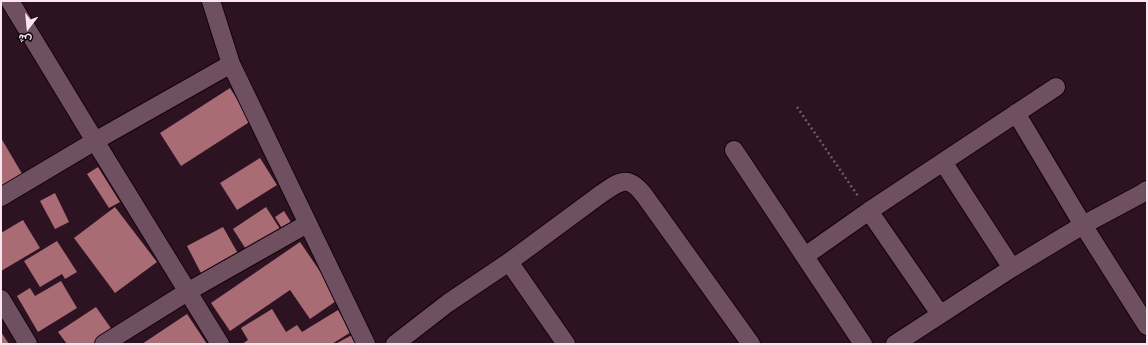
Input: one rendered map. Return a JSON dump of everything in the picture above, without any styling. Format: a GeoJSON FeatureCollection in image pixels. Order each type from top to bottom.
{"type":"FeatureCollection","features":[{"type":"Feature","properties":{"kind":"street"},"geometry":{"type":"LineString","coordinates":[[10,1],[220,344]]}},
{"type":"Feature","properties":{"kind":"street"},"geometry":{"type":"LineString","coordinates":[[211,1],[231,64],[366,344]]}},
{"type":"Feature","properties":{"kind":"street"},"geometry":{"type":"LineString","coordinates":[[1,197],[231,64]]}},
{"type":"Feature","properties":{"kind":"street"},"geometry":{"type":"LineString","coordinates":[[805,256],[869,211],[1056,87]]}},
{"type":"Feature","properties":{"kind":"street"},"geometry":{"type":"LineString","coordinates":[[1016,114],[1083,225],[1147,326]]}},
{"type":"Feature","properties":{"kind":"street"},"geometry":{"type":"LineString","coordinates":[[734,150],[863,344]]}},
{"type":"Feature","properties":{"kind":"street"},"geometry":{"type":"LineString","coordinates":[[942,162],[1012,268]]}},
{"type":"Feature","properties":{"kind":"street"},"geometry":{"type":"LineString","coordinates":[[405,341],[448,303],[509,262],[614,185],[621,182],[630,182],[637,186],[644,195],[751,344]]}},
{"type":"Feature","properties":{"kind":"street"},"geometry":{"type":"LineString","coordinates":[[895,344],[1012,268],[1083,225],[1147,190]]}},
{"type":"Feature","properties":{"kind":"street"},"geometry":{"type":"LineString","coordinates":[[869,211],[940,314]]}},
{"type":"Feature","properties":{"kind":"street"},"geometry":{"type":"LineString","coordinates":[[104,344],[187,292],[307,224]]}},
{"type":"Feature","properties":{"kind":"street"},"geometry":{"type":"LineString","coordinates":[[509,262],[566,344]]}},
{"type":"Feature","properties":{"kind":"street"},"geometry":{"type":"LineString","coordinates":[[1,299],[28,344]]}},
{"type":"Feature","properties":{"kind":"path"},"geometry":{"type":"LineString","coordinates":[[797,107],[869,211]]}},
{"type":"Feature","properties":{"kind":"building"},"geometry":{"type":"Polygon","coordinates":[[[230,88],[251,121],[181,166],[160,133],[230,88]]]}},
{"type":"Feature","properties":{"kind":"building"},"geometry":{"type":"Polygon","coordinates":[[[1,138],[24,177],[1,190],[1,138]]]}},
{"type":"Feature","properties":{"kind":"building"},"geometry":{"type":"Polygon","coordinates":[[[260,158],[277,185],[237,210],[220,183],[260,158]]]}},
{"type":"Feature","properties":{"kind":"building"},"geometry":{"type":"Polygon","coordinates":[[[98,167],[120,202],[109,208],[87,174],[98,167]]]}},
{"type":"Feature","properties":{"kind":"building"},"geometry":{"type":"Polygon","coordinates":[[[55,193],[69,222],[55,229],[40,201],[55,193]]]}},
{"type":"Feature","properties":{"kind":"building"},"geometry":{"type":"Polygon","coordinates":[[[115,207],[157,262],[115,293],[74,238],[115,207]]]}},
{"type":"Feature","properties":{"kind":"building"},"geometry":{"type":"Polygon","coordinates":[[[266,207],[282,232],[249,254],[233,229],[266,207]]]}},
{"type":"Feature","properties":{"kind":"building"},"geometry":{"type":"Polygon","coordinates":[[[284,211],[292,224],[283,230],[275,217],[284,211]]]}},
{"type":"Feature","properties":{"kind":"building"},"geometry":{"type":"Polygon","coordinates":[[[23,220],[40,248],[1,271],[1,233],[23,220]]]}},
{"type":"Feature","properties":{"kind":"building"},"geometry":{"type":"Polygon","coordinates":[[[223,227],[240,257],[203,277],[187,246],[223,227]]]}},
{"type":"Feature","properties":{"kind":"building"},"geometry":{"type":"Polygon","coordinates":[[[57,241],[77,272],[65,279],[62,274],[40,287],[24,261],[57,241]]]}},
{"type":"Feature","properties":{"kind":"building"},"geometry":{"type":"Polygon","coordinates":[[[300,242],[339,299],[310,319],[290,290],[230,331],[211,303],[300,242]]]}},
{"type":"Feature","properties":{"kind":"building"},"geometry":{"type":"Polygon","coordinates":[[[61,281],[77,308],[38,332],[17,296],[30,288],[35,296],[61,281]]]}},
{"type":"Feature","properties":{"kind":"building"},"geometry":{"type":"Polygon","coordinates":[[[96,307],[115,334],[99,344],[67,344],[58,332],[96,307]]]}},
{"type":"Feature","properties":{"kind":"building"},"geometry":{"type":"Polygon","coordinates":[[[272,309],[286,332],[297,325],[302,332],[338,310],[351,332],[332,344],[242,344],[248,340],[241,328],[272,309]]]}},
{"type":"Feature","properties":{"kind":"building"},"geometry":{"type":"Polygon","coordinates":[[[187,314],[207,344],[142,344],[187,314]]]}},
{"type":"Feature","properties":{"kind":"building"},"geometry":{"type":"Polygon","coordinates":[[[1,332],[9,344],[1,344],[1,332]]]}},
{"type":"Feature","properties":{"kind":"building"},"geometry":{"type":"Polygon","coordinates":[[[352,335],[357,344],[335,344],[352,335]]]}}]}
